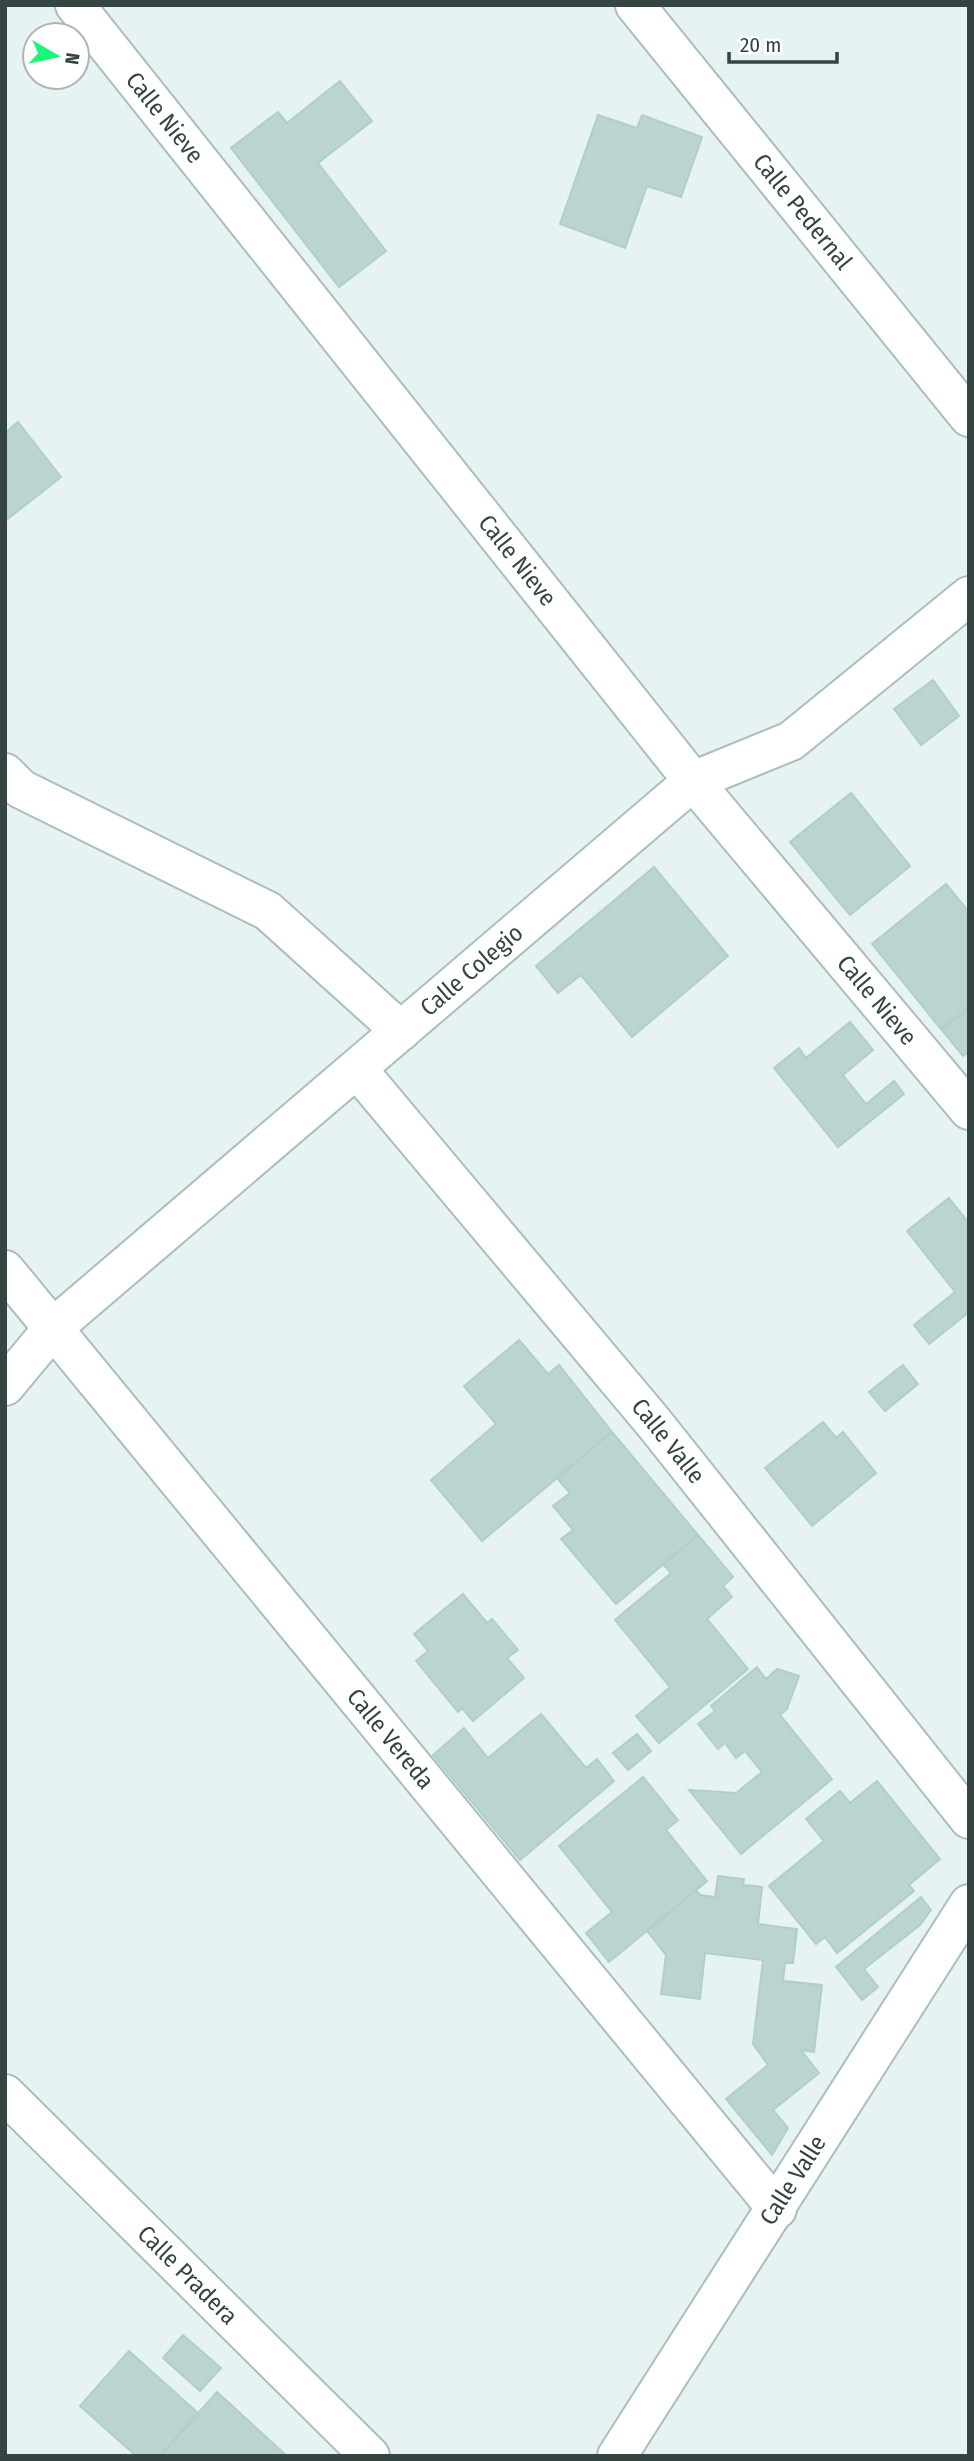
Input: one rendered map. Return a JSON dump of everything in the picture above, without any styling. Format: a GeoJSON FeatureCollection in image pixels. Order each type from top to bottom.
{"type":"FeatureCollection","features":[{"type":"Feature","properties":{"kind":"street","name":"Calle Nieve"},"geometry":{"type":"LineString","coordinates":[[75,5],[693,782],[969,1110]]}},
{"type":"Feature","properties":{"kind":"street","name":"Calle Pedernal"},"geometry":{"type":"LineString","coordinates":[[635,5],[969,417]]}},
{"type":"Feature","properties":{"kind":"street","name":"Calle Colegio"},"geometry":{"type":"LineString","coordinates":[[5,1386],[54,1327],[693,782],[791,741],[969,596]]}},
{"type":"Feature","properties":{"kind":"street"},"geometry":{"type":"LineString","coordinates":[[5,773],[21,789],[268,911],[401,1031]]}},
{"type":"Feature","properties":{"kind":"street","name":"Calle Valle"},"geometry":{"type":"LineString","coordinates":[[357,1069],[654,1423],[969,1819]]}},
{"type":"Feature","properties":{"kind":"street","name":"Calle Vereda"},"geometry":{"type":"LineString","coordinates":[[5,1270],[777,2209]]}},
{"type":"Feature","properties":{"kind":"street","name":"Calle Valle"},"geometry":{"type":"LineString","coordinates":[[617,2456],[777,2209],[969,1904]]}},
{"type":"Feature","properties":{"kind":"street","name":"Calle Pradera"},"geometry":{"type":"LineString","coordinates":[[5,2094],[370,2456]]}},
{"type":"Feature","properties":{"kind":"building"},"geometry":{"type":"Polygon","coordinates":[[[340,81],[372,121],[318,163],[386,251],[339,287],[231,148],[278,112],[287,123],[340,81]]]}},
{"type":"Feature","properties":{"kind":"building"},"geometry":{"type":"Polygon","coordinates":[[[598,115],[637,128],[642,115],[702,137],[681,197],[647,186],[625,248],[560,224],[598,115]]]}},
{"type":"Feature","properties":{"kind":"building"},"geometry":{"type":"Polygon","coordinates":[[[18,422],[61,477],[5,521],[5,433],[18,422]]]}},
{"type":"Feature","properties":{"kind":"building"},"geometry":{"type":"Polygon","coordinates":[[[933,680],[959,716],[921,745],[894,709],[933,680]]]}},
{"type":"Feature","properties":{"kind":"building"},"geometry":{"type":"Polygon","coordinates":[[[851,793],[910,866],[850,915],[790,842],[851,793]]]}},
{"type":"Feature","properties":{"kind":"building"},"geometry":{"type":"Polygon","coordinates":[[[654,867],[728,956],[632,1037],[581,975],[558,993],[536,966],[654,867]]]}},
{"type":"Feature","properties":{"kind":"building"},"geometry":{"type":"Polygon","coordinates":[[[946,884],[969,912],[969,1007],[941,1029],[872,944],[946,884]]]}},
{"type":"Feature","properties":{"kind":"building"},"geometry":{"type":"Polygon","coordinates":[[[969,1007],[969,1052],[963,1056],[941,1029],[969,1007]]]}},
{"type":"Feature","properties":{"kind":"building"},"geometry":{"type":"Polygon","coordinates":[[[850,1022],[873,1050],[843,1075],[866,1104],[894,1081],[904,1094],[838,1147],[774,1068],[799,1048],[806,1058],[850,1022]]]}},
{"type":"Feature","properties":{"kind":"building"},"geometry":{"type":"Polygon","coordinates":[[[949,1198],[969,1223],[969,1312],[929,1344],[914,1325],[955,1292],[907,1231],[949,1198]]]}},
{"type":"Feature","properties":{"kind":"building"},"geometry":{"type":"Polygon","coordinates":[[[519,1340],[548,1374],[559,1365],[612,1432],[482,1541],[431,1480],[496,1424],[464,1386],[519,1340]]]}},
{"type":"Feature","properties":{"kind":"building"},"geometry":{"type":"Polygon","coordinates":[[[903,1365],[918,1384],[885,1411],[869,1392],[903,1365]]]}},
{"type":"Feature","properties":{"kind":"building"},"geometry":{"type":"Polygon","coordinates":[[[823,1422],[836,1438],[843,1432],[876,1473],[812,1526],[765,1468],[823,1422]]]}},
{"type":"Feature","properties":{"kind":"building"},"geometry":{"type":"Polygon","coordinates":[[[612,1432],[698,1535],[616,1604],[561,1539],[573,1530],[553,1506],[570,1493],[557,1478],[612,1432]]]}},
{"type":"Feature","properties":{"kind":"building"},"geometry":{"type":"Polygon","coordinates":[[[698,1535],[733,1577],[723,1586],[732,1597],[707,1619],[748,1669],[659,1743],[636,1716],[670,1687],[615,1620],[671,1573],[663,1564],[698,1535]]]}},
{"type":"Feature","properties":{"kind":"building"},"geometry":{"type":"Polygon","coordinates":[[[463,1594],[487,1623],[492,1619],[518,1650],[507,1658],[524,1678],[473,1721],[462,1708],[458,1712],[416,1661],[428,1651],[414,1634],[463,1594]]]}},
{"type":"Feature","properties":{"kind":"building"},"geometry":{"type":"Polygon","coordinates":[[[757,1667],[766,1679],[777,1669],[799,1676],[787,1709],[780,1715],[832,1779],[741,1854],[689,1790],[736,1793],[762,1772],[745,1751],[736,1758],[725,1743],[718,1749],[698,1724],[715,1711],[711,1706],[757,1667]]]}},
{"type":"Feature","properties":{"kind":"building"},"geometry":{"type":"Polygon","coordinates":[[[541,1714],[586,1768],[597,1759],[614,1781],[520,1860],[433,1755],[464,1728],[488,1758],[541,1714]]]}},
{"type":"Feature","properties":{"kind":"building"},"geometry":{"type":"Polygon","coordinates":[[[637,1734],[651,1751],[628,1770],[613,1753],[637,1734]]]}},
{"type":"Feature","properties":{"kind":"building"},"geometry":{"type":"Polygon","coordinates":[[[643,1777],[678,1820],[666,1830],[707,1881],[609,1962],[586,1933],[612,1912],[559,1846],[643,1777]]]}},
{"type":"Feature","properties":{"kind":"building"},"geometry":{"type":"Polygon","coordinates":[[[877,1781],[940,1859],[909,1885],[914,1891],[837,1953],[825,1937],[816,1944],[769,1886],[824,1841],[806,1819],[840,1791],[850,1803],[877,1781]]]}},
{"type":"Feature","properties":{"kind":"building"},"geometry":{"type":"Polygon","coordinates":[[[718,1876],[744,1879],[743,1885],[762,1887],[758,1924],[797,1929],[793,1963],[785,1963],[783,1981],[822,1985],[814,2052],[801,2050],[819,2073],[773,2110],[788,2128],[772,2155],[726,2099],[768,2065],[753,2044],[763,1960],[705,1953],[700,1999],[661,1994],[666,1955],[647,1931],[696,1890],[700,1895],[715,1897],[718,1876]]]}},
{"type":"Feature","properties":{"kind":"building"},"geometry":{"type":"Polygon","coordinates":[[[921,1897],[931,1910],[920,1925],[864,1969],[878,1987],[862,2000],[836,1967],[921,1897]]]}},
{"type":"Feature","properties":{"kind":"building"},"geometry":{"type":"Polygon","coordinates":[[[183,2335],[221,2368],[200,2391],[163,2358],[183,2335]]]}},
{"type":"Feature","properties":{"kind":"building"},"geometry":{"type":"Polygon","coordinates":[[[129,2351],[198,2413],[160,2456],[136,2456],[80,2406],[129,2351]]]}},
{"type":"Feature","properties":{"kind":"building"},"geometry":{"type":"Polygon","coordinates":[[[217,2392],[287,2456],[160,2456],[217,2392]]]}}]}
